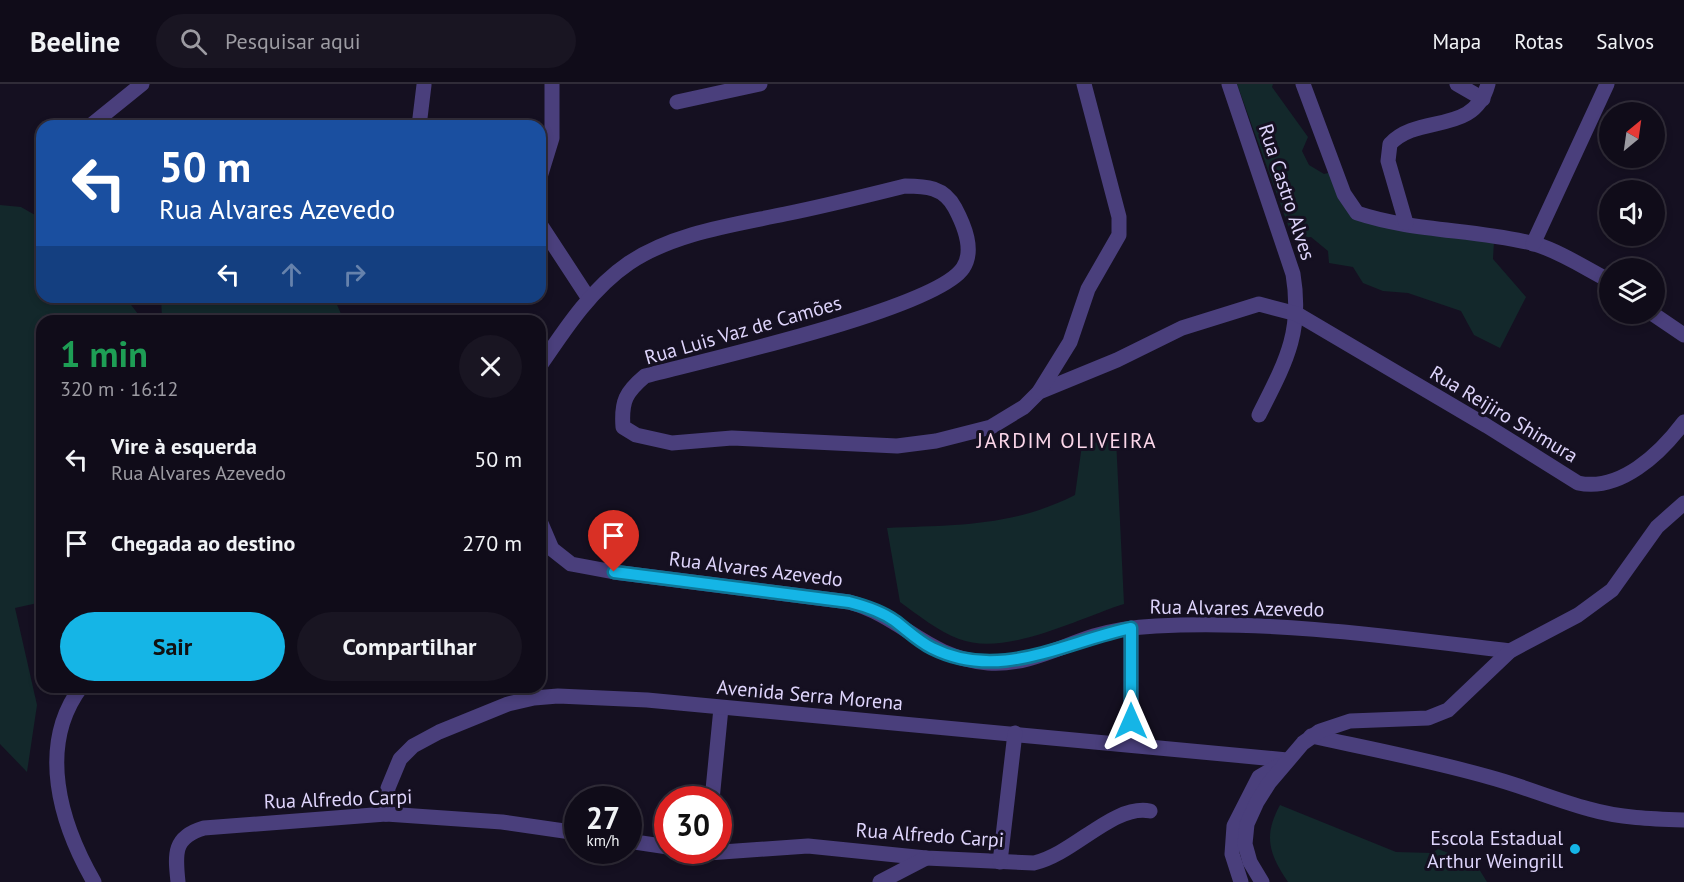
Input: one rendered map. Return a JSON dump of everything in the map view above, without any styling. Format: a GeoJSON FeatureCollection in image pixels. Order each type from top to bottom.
{"type":"FeatureCollection","features":[{"type":"Feature","properties":{"kind":"street"},"geometry":{"type":"LineString","coordinates":[[97,120],[142,84]]}},
{"type":"Feature","properties":{"kind":"street"},"geometry":{"type":"LineString","coordinates":[[419,120],[422,84]]}},
{"type":"Feature","properties":{"kind":"street"},"geometry":{"type":"LineString","coordinates":[[546,158],[552,138],[552,84]]}},
{"type":"Feature","properties":{"kind":"street"},"geometry":{"type":"LineString","coordinates":[[677,102],[760,84]]}},
{"type":"Feature","properties":{"kind":"street"},"geometry":{"type":"LineString","coordinates":[[1038,392],[1070,342],[1088,289],[1119,235],[1119,217],[1084,84]]}},
{"type":"Feature","properties":{"kind":"street","name":"Rua Castro Alves"},"geometry":{"type":"LineString","coordinates":[[1229,84],[1293,274],[1297,314],[1294,336],[1259,414]]}},
{"type":"Feature","properties":{"kind":"street"},"geometry":{"type":"LineString","coordinates":[[1304,84],[1349,205],[1357,213],[1533,244],[1566,257],[1599,275]]}},
{"type":"Feature","properties":{"kind":"street"},"geometry":{"type":"LineString","coordinates":[[1457,84],[1483,99]]}},
{"type":"Feature","properties":{"kind":"street"},"geometry":{"type":"LineString","coordinates":[[1406,223],[1388,161],[1390,144],[1405,133],[1461,117],[1473,110],[1483,99],[1488,84]]}},
{"type":"Feature","properties":{"kind":"street"},"geometry":{"type":"LineString","coordinates":[[1533,244],[1607,84]]}},
{"type":"Feature","properties":{"kind":"street","name":"Rua Luis Vaz de Camões"},"geometry":{"type":"LineString","coordinates":[[589,299],[627,264],[670,242],[905,186],[926,186],[946,195],[963,225],[969,247],[963,269],[952,278],[912,299],[864,318],[645,376],[632,387],[621,406],[623,427],[636,435],[672,443],[732,438],[897,446],[936,441],[991,427],[1024,407],[1038,392],[1117,360],[1182,328],[1259,304],[1297,314]]}},
{"type":"Feature","properties":{"kind":"street"},"geometry":{"type":"LineString","coordinates":[[546,233],[589,299],[546,358]]}},
{"type":"Feature","properties":{"kind":"street","name":"Rua Reijiro Shimura"},"geometry":{"type":"LineString","coordinates":[[1297,314],[1487,426],[1578,483],[1600,485],[1627,475],[1654,454],[1684,422]]}},
{"type":"Feature","properties":{"kind":"street"},"geometry":{"type":"LineString","coordinates":[[1665,322],[1684,335]]}},
{"type":"Feature","properties":{"kind":"street"},"geometry":{"type":"LineString","coordinates":[[1262,882],[1250,862],[1245,844],[1247,824],[1257,802],[1286,761],[1311,736],[1350,721],[1428,718],[1438,716],[1448,710],[1510,651],[1578,615],[1612,590],[1657,526],[1684,503]]}},
{"type":"Feature","properties":{"kind":"street","name":"Rua Alvares Azevedo"},"geometry":{"type":"LineString","coordinates":[[546,535],[552,549],[571,564],[614,572],[849,602],[882,614],[932,648],[968,660],[989,663],[1013,662],[1052,652],[1094,636],[1131,628],[1226,625],[1325,629],[1510,651]]}},
{"type":"Feature","properties":{"kind":"street"},"geometry":{"type":"LineString","coordinates":[[1131,628],[1131,744]]}},
{"type":"Feature","properties":{"kind":"street"},"geometry":{"type":"LineString","coordinates":[[76,693],[67,705],[61,722],[56,772],[58,794],[75,843],[94,882]]}},
{"type":"Feature","properties":{"kind":"street","name":"Avenida Serra Morena"},"geometry":{"type":"LineString","coordinates":[[386,814],[393,773],[400,759],[413,746],[439,732],[508,704],[534,698],[568,696],[721,708],[1015,733],[1286,761]]}},
{"type":"Feature","properties":{"kind":"street"},"geometry":{"type":"LineString","coordinates":[[713,786],[721,708]]}},
{"type":"Feature","properties":{"kind":"street"},"geometry":{"type":"LineString","coordinates":[[1000,862],[1015,733]]}},
{"type":"Feature","properties":{"kind":"street"},"geometry":{"type":"LineString","coordinates":[[1311,736],[1380,748],[1446,765],[1528,788],[1590,810],[1643,819],[1684,820]]}},
{"type":"Feature","properties":{"kind":"street"},"geometry":{"type":"LineString","coordinates":[[1241,882],[1232,854],[1234,826],[1259,777],[1286,761]]}},
{"type":"Feature","properties":{"kind":"street","name":"Rua Alfredo Carpi"},"geometry":{"type":"LineString","coordinates":[[732,850],[808,846],[926,858],[1034,863],[1049,859],[1120,814],[1130,810],[1150,811]]}},
{"type":"Feature","properties":{"kind":"street","name":"Rua Alfredo Carpi"},"geometry":{"type":"LineString","coordinates":[[178,882],[176,852],[181,840],[191,832],[204,828],[386,814],[502,822],[564,831]]}},
{"type":"Feature","properties":{"kind":"street"},"geometry":{"type":"LineString","coordinates":[[880,882],[926,858]]}},
{"type":"Feature","properties":{"kind":"green space"},"geometry":{"type":"Polygon","coordinates":[[[1237,84],[1273,84],[1272,87],[1308,137],[1302,151],[1309,165],[1324,174],[1332,172],[1349,207],[1494,241],[1493,259],[1526,297],[1500,348],[1474,335],[1461,311],[1408,293],[1383,291],[1363,283],[1353,267],[1329,263],[1328,251],[1311,237],[1293,239],[1237,84]]]}},
{"type":"Feature","properties":{"kind":"green space"},"geometry":{"type":"Polygon","coordinates":[[[0,205],[21,207],[36,216],[36,303],[130,303],[138,314],[144,315],[36,315],[36,603],[15,608],[37,705],[27,772],[0,744],[0,205]]]}},
{"type":"Feature","properties":{"kind":"green space"},"geometry":{"type":"Polygon","coordinates":[[[161,303],[284,303],[336,303],[341,315],[162,315],[161,303]]]}},
{"type":"Feature","properties":{"kind":"green space"},"geometry":{"type":"Polygon","coordinates":[[[1116,439],[1124,604],[1020,640],[978,643],[959,639],[943,632],[900,602],[887,528],[960,525],[1006,519],[1052,505],[1075,495],[1082,445],[1116,439]]]}},
{"type":"Feature","properties":{"kind":"green space"},"geometry":{"type":"Polygon","coordinates":[[[1280,805],[1396,852],[1432,853],[1438,849],[1480,865],[1479,869],[1487,882],[1288,882],[1276,863],[1270,845],[1271,826],[1280,805]]]}},
{"type":"Feature","properties":{"kind":"place","name":"Escola Estadual Arthur Weingrill"},"geometry":{"type":"Point","coordinates":[1575,849]}},
{"type":"Feature","properties":{"kind":"district","name":"JARDIM OLIVEIRA"},"geometry":{"type":"Point","coordinates":[1067,440]}},
{"type":"Feature","properties":{"kind":"route"},"geometry":{"type":"LineString","coordinates":[[614,572],[849,602],[882,614],[915,638],[948,655],[989,663],[1013,662],[1052,652],[1094,636],[1131,628],[1131,721]]}}]}
